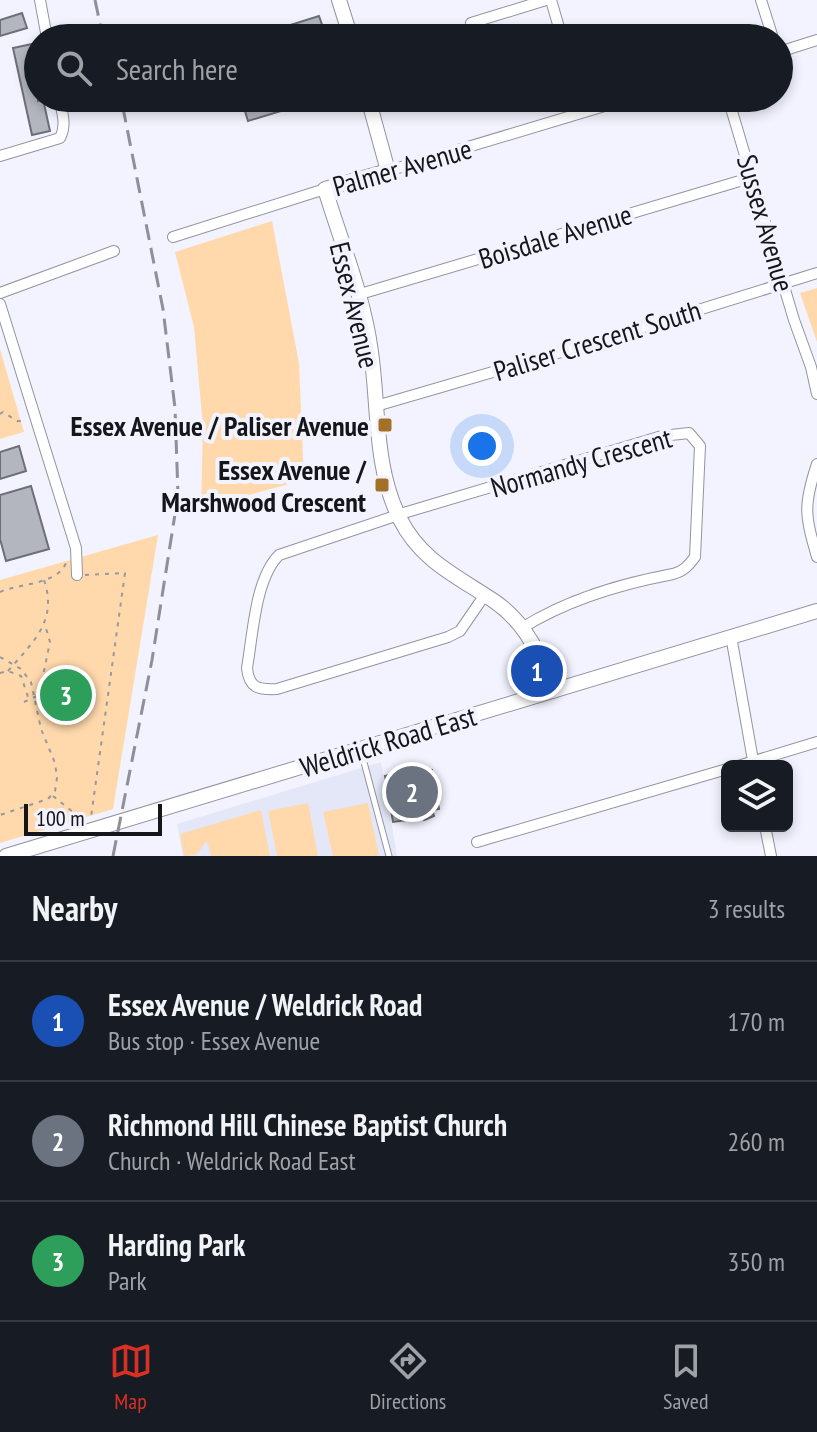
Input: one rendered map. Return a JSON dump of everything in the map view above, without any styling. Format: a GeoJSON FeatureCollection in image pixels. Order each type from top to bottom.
{"type":"FeatureCollection","features":[{"type":"Feature","properties":{"kind":"street"},"geometry":{"type":"LineString","coordinates":[[40,0],[44,24]]}},
{"type":"Feature","properties":{"kind":"street"},"geometry":{"type":"LineString","coordinates":[[339,0],[347,24]]}},
{"type":"Feature","properties":{"kind":"street"},"geometry":{"type":"LineString","coordinates":[[471,23],[549,0],[557,24]]}},
{"type":"Feature","properties":{"kind":"street"},"geometry":{"type":"LineString","coordinates":[[761,0],[769,24]]}},
{"type":"Feature","properties":{"kind":"street"},"geometry":{"type":"LineString","coordinates":[[793,48],[817,40]]}},
{"type":"Feature","properties":{"kind":"street"},"geometry":{"type":"LineString","coordinates":[[0,156],[60,138],[64,131],[62,112]]}},
{"type":"Feature","properties":{"kind":"street"},"geometry":{"type":"LineString","coordinates":[[372,112],[388,171]]}},
{"type":"Feature","properties":{"kind":"street","name":"Palmer Avenue"},"geometry":{"type":"LineString","coordinates":[[173,237],[583,112]]}},
{"type":"Feature","properties":{"kind":"street","name":"Sussex Avenue"},"geometry":{"type":"LineString","coordinates":[[732,112],[817,394]]}},
{"type":"Feature","properties":{"kind":"street","name":"Boisdale Avenue"},"geometry":{"type":"LineString","coordinates":[[357,295],[753,177]]}},
{"type":"Feature","properties":{"kind":"street","name":"Essex Avenue"},"geometry":{"type":"LineString","coordinates":[[325,189],[371,352],[381,458],[398,516],[411,539],[428,557],[457,580],[497,603],[522,628],[540,654],[552,691]]}},
{"type":"Feature","properties":{"kind":"street"},"geometry":{"type":"LineString","coordinates":[[0,293],[114,251]]}},
{"type":"Feature","properties":{"kind":"street","name":"Paliser Crescent South"},"geometry":{"type":"LineString","coordinates":[[376,406],[817,273]]}},
{"type":"Feature","properties":{"kind":"street"},"geometry":{"type":"LineString","coordinates":[[0,304],[76,548],[77,575]]}},
{"type":"Feature","properties":{"kind":"street","name":"Normandy Crescent"},"geometry":{"type":"LineString","coordinates":[[398,516],[662,436],[689,433],[696,439],[700,446],[695,557],[684,571],[576,600],[550,610],[522,628]]}},
{"type":"Feature","properties":{"kind":"street"},"geometry":{"type":"LineString","coordinates":[[817,464],[806,497],[806,515],[817,557]]}},
{"type":"Feature","properties":{"kind":"street"},"geometry":{"type":"LineString","coordinates":[[398,516],[293,548],[268,565],[262,582],[247,668],[252,686],[260,690],[277,689],[448,637],[460,631],[484,596]]}},
{"type":"Feature","properties":{"kind":"street","name":"Weldrick Road East"},"geometry":{"type":"LineString","coordinates":[[6,856],[817,611]]}},
{"type":"Feature","properties":{"kind":"street"},"geometry":{"type":"LineString","coordinates":[[731,636],[753,760]]}},
{"type":"Feature","properties":{"kind":"street"},"geometry":{"type":"LineString","coordinates":[[765,760],[817,742]]}},
{"type":"Feature","properties":{"kind":"street"},"geometry":{"type":"LineString","coordinates":[[477,842],[721,771]]}},
{"type":"Feature","properties":{"kind":"street"},"geometry":{"type":"LineString","coordinates":[[766,832],[771,856]]}},
{"type":"Feature","properties":{"kind":"lane"},"geometry":{"type":"LineString","coordinates":[[361,750],[389,856]]}},
{"type":"Feature","properties":{"kind":"path"},"geometry":{"type":"LineString","coordinates":[[0,414],[3,412],[17,421],[24,421]]}},
{"type":"Feature","properties":{"kind":"path"},"geometry":{"type":"LineString","coordinates":[[0,592],[13,585],[44,580],[63,570],[67,558]]}},
{"type":"Feature","properties":{"kind":"path"},"geometry":{"type":"LineString","coordinates":[[77,575],[125,573],[91,817]]}},
{"type":"Feature","properties":{"kind":"path"},"geometry":{"type":"LineString","coordinates":[[8,671],[45,624],[49,600],[44,580]]}},
{"type":"Feature","properties":{"kind":"path"},"geometry":{"type":"LineString","coordinates":[[24,702],[39,695],[50,642],[45,624]]}},
{"type":"Feature","properties":{"kind":"path"},"geometry":{"type":"LineString","coordinates":[[0,657],[27,675],[36,698],[41,729],[57,772],[52,796],[0,815]]}},
{"type":"Feature","properties":{"kind":"path"},"geometry":{"type":"LineString","coordinates":[[0,673],[8,671],[21,676],[29,701]]}},
{"type":"Feature","properties":{"kind":"path"},"geometry":{"type":"LineString","coordinates":[[52,796],[83,820]]}},
{"type":"Feature","properties":{"kind":"shaded area"},"geometry":{"type":"Polygon","coordinates":[[[272,221],[299,363],[304,480],[201,508],[203,427],[194,327],[175,252],[272,221]]]}},
{"type":"Feature","properties":{"kind":"shaded area"},"geometry":{"type":"Polygon","coordinates":[[[817,288],[817,342],[800,293],[817,288]]]}},
{"type":"Feature","properties":{"kind":"shaded area"},"geometry":{"type":"Polygon","coordinates":[[[0,349],[24,432],[0,439],[0,349]]]}},
{"type":"Feature","properties":{"kind":"shaded area"},"geometry":{"type":"Polygon","coordinates":[[[158,535],[113,809],[0,843],[0,580],[158,535]]]}},
{"type":"Feature","properties":{"kind":"shaded area"},"geometry":{"type":"Polygon","coordinates":[[[381,762],[397,856],[183,856],[177,824],[381,762]]]}},
{"type":"Feature","properties":{"kind":"shaded area"},"geometry":{"type":"Polygon","coordinates":[[[308,803],[318,856],[277,856],[268,811],[308,803]]]}},
{"type":"Feature","properties":{"kind":"shaded area"},"geometry":{"type":"Polygon","coordinates":[[[368,803],[379,856],[333,856],[323,812],[368,803]]]}},
{"type":"Feature","properties":{"kind":"shaded area"},"geometry":{"type":"Polygon","coordinates":[[[261,810],[270,856],[211,856],[207,841],[196,855],[184,856],[180,834],[261,810]]]}},
{"type":"Feature","properties":{"kind":"building"},"geometry":{"type":"Polygon","coordinates":[[[22,13],[26,24],[24,29],[0,36],[0,20],[22,13]]]}},
{"type":"Feature","properties":{"kind":"building"},"geometry":{"type":"Polygon","coordinates":[[[319,16],[322,24],[293,24],[319,16]]]}},
{"type":"Feature","properties":{"kind":"building"},"geometry":{"type":"Polygon","coordinates":[[[24,46],[24,98],[13,48],[24,46]]]}},
{"type":"Feature","properties":{"kind":"building"},"geometry":{"type":"Polygon","coordinates":[[[27,112],[46,112],[50,131],[32,135],[27,112]]]}},
{"type":"Feature","properties":{"kind":"building"},"geometry":{"type":"Polygon","coordinates":[[[245,112],[278,112],[248,121],[245,112]]]}},
{"type":"Feature","properties":{"kind":"building"},"geometry":{"type":"Polygon","coordinates":[[[19,446],[26,471],[0,479],[0,452],[19,446]]]}},
{"type":"Feature","properties":{"kind":"building"},"geometry":{"type":"Polygon","coordinates":[[[31,486],[49,549],[6,561],[0,539],[0,495],[31,486]]]}},
{"type":"Feature","properties":{"kind":"building"},"geometry":{"type":"Polygon","coordinates":[[[415,769],[432,770],[439,809],[432,810],[434,816],[424,820],[393,822],[385,776],[415,769]]]}},
{"type":"Feature","properties":{"kind":"railway"},"geometry":{"type":"LineString","coordinates":[[95,0],[100,24]]}},
{"type":"Feature","properties":{"kind":"railway"},"geometry":{"type":"LineString","coordinates":[[113,856],[152,660],[178,495],[175,408],[163,309],[124,112]]}},
{"type":"Feature","properties":{"kind":"place","name":"Essex Avenue / Paliser Avenue"},"geometry":{"type":"Point","coordinates":[385,425]}},
{"type":"Feature","properties":{"kind":"place","name":"Essex Avenue / Marshwood Crescent"},"geometry":{"type":"Point","coordinates":[382,485]}},
{"type":"Feature","properties":{"kind":"place","name":"Essex Avenue / Weldrick Road"},"geometry":{"type":"Point","coordinates":[537,671]}},
{"type":"Feature","properties":{"kind":"place","name":"Harding Park"},"geometry":{"type":"Point","coordinates":[66,695]}},
{"type":"Feature","properties":{"kind":"place","name":"Richmond Hill Chinese Baptist Church"},"geometry":{"type":"Point","coordinates":[412,792]}}]}
